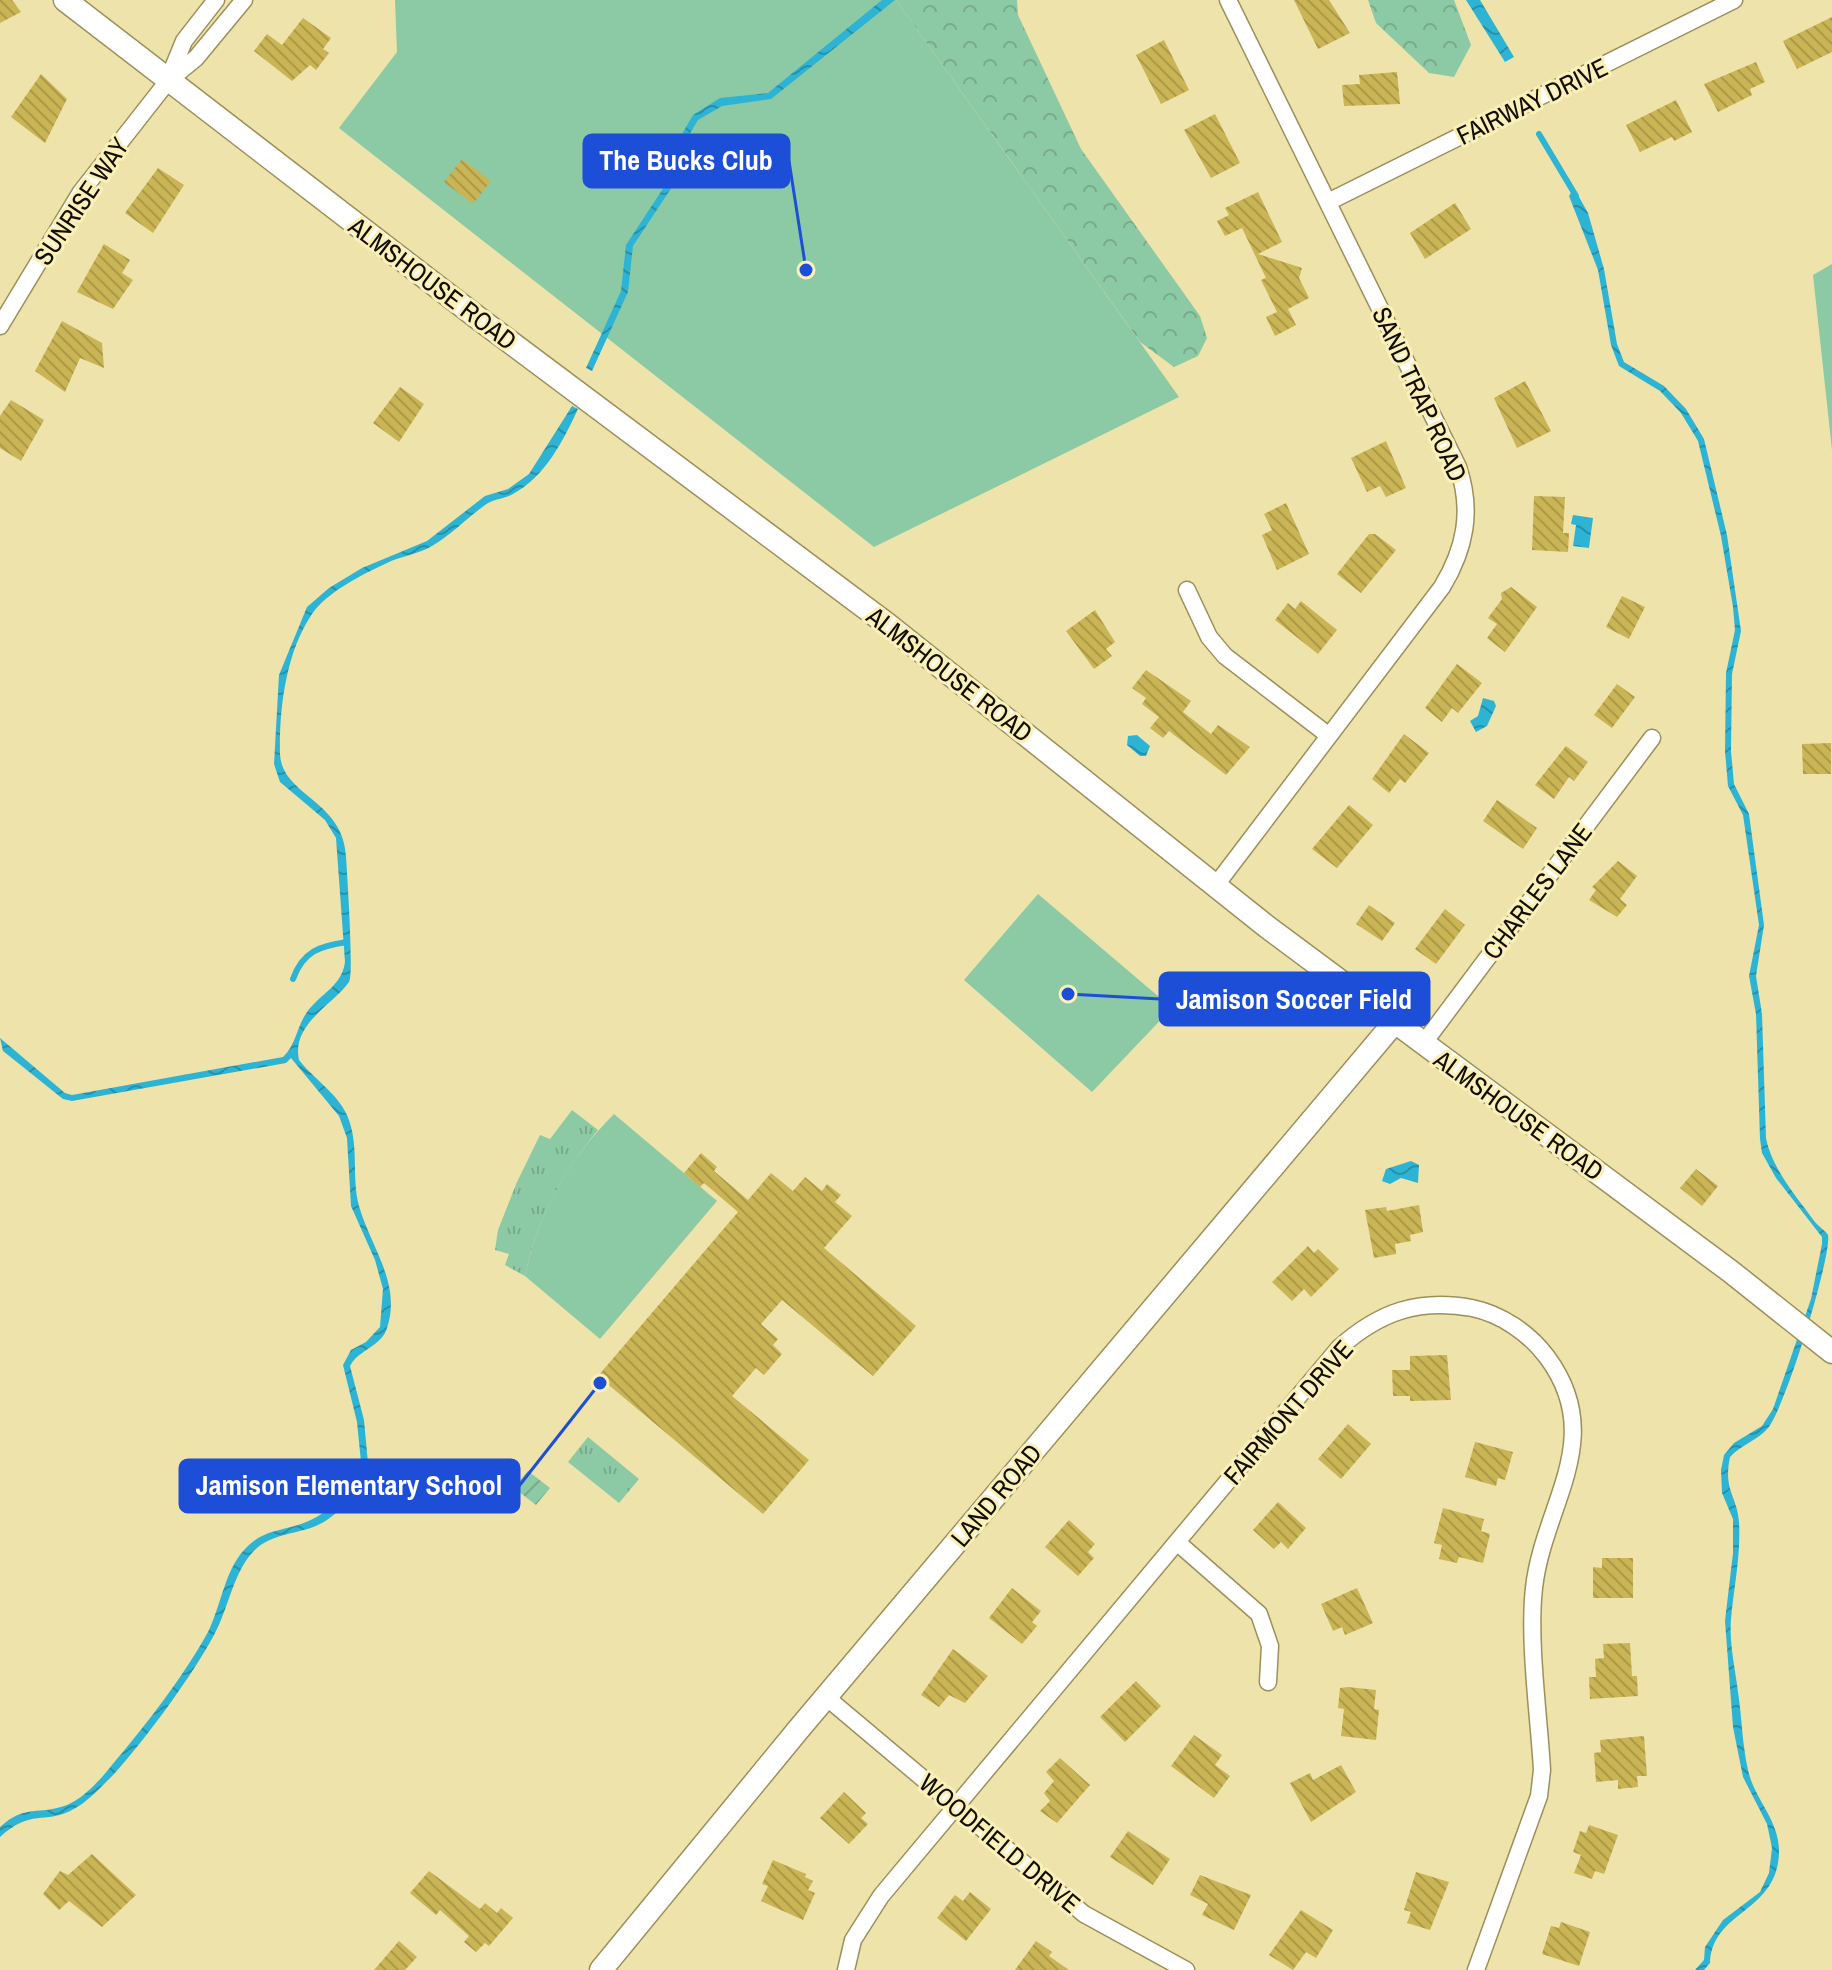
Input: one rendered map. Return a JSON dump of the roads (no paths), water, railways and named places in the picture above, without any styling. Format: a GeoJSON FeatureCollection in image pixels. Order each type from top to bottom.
{"type":"FeatureCollection","features":[{"type":"Feature","properties":{"kind":"main road","name":"ALMSHOUSE ROAD"},"geometry":{"type":"LineString","coordinates":[[65,0],[521,350],[962,682],[1394,1023],[1824,1346]]}},
{"type":"Feature","properties":{"kind":"main road","name":"LAND ROAD"},"geometry":{"type":"LineString","coordinates":[[601,1970],[826,1697],[1394,1023]]}},
{"type":"Feature","properties":{"kind":"street","name":"SUNRISE WAY"},"geometry":{"type":"LineString","coordinates":[[168,81],[184,41],[216,0]]}},
{"type":"Feature","properties":{"kind":"street","name":"SUNRISE WAY"},"geometry":{"type":"LineString","coordinates":[[0,326],[81,192],[168,81],[196,58],[244,0]]}},
{"type":"Feature","properties":{"kind":"street","name":"SAND TRAP ROAD"},"geometry":{"type":"LineString","coordinates":[[1216,885],[1455,565],[1465,530],[1466,503],[1458,467],[1330,201],[1228,0]]}},
{"type":"Feature","properties":{"kind":"street","name":"FAIRWAY DRIVE"},"geometry":{"type":"LineString","coordinates":[[1330,201],[1734,0]]}},
{"type":"Feature","properties":{"kind":"street"},"geometry":{"type":"LineString","coordinates":[[1187,590],[1209,637],[1225,656],[1328,735]]}},
{"type":"Feature","properties":{"kind":"street","name":"CHARLES LANE"},"geometry":{"type":"LineString","coordinates":[[1423,1044],[1652,738]]}},
{"type":"Feature","properties":{"kind":"street","name":"FAIRMONT DRIVE"},"geometry":{"type":"LineString","coordinates":[[846,1970],[853,1940],[865,1917],[1339,1348],[1360,1329],[1383,1316],[1423,1304],[1449,1304],[1478,1309],[1521,1330],[1555,1367],[1570,1407],[1574,1447],[1533,1591],[1542,1770],[1539,1796],[1476,1970]]}},
{"type":"Feature","properties":{"kind":"street"},"geometry":{"type":"LineString","coordinates":[[1178,1543],[1259,1614],[1270,1646],[1268,1682]]}},
{"type":"Feature","properties":{"kind":"street","name":"WOODFIELD DRIVE"},"geometry":{"type":"LineString","coordinates":[[826,1697],[1084,1914],[1186,1970]]}},
{"type":"Feature","properties":{"kind":"water"},"geometry":{"type":"Polygon","coordinates":[[[882,0],[895,0],[771,99],[722,106],[698,120],[688,137],[672,187],[633,246],[628,292],[592,371],[586,368],[621,291],[626,245],[666,184],[682,134],[693,115],[720,98],[768,93],[882,0]]]}},
{"type":"Feature","properties":{"kind":"water"},"geometry":{"type":"Polygon","coordinates":[[[1466,0],[1480,0],[1514,57],[1505,62],[1466,0]]]}},
{"type":"Feature","properties":{"kind":"water"},"geometry":{"type":"Polygon","coordinates":[[[1574,188],[1588,213],[1604,269],[1617,344],[1624,362],[1664,386],[1686,409],[1704,439],[1727,535],[1741,631],[1732,674],[1731,751],[1734,784],[1749,814],[1764,925],[1756,976],[1762,1014],[1766,1138],[1786,1182],[1828,1235],[1815,1300],[1796,1364],[1776,1415],[1764,1432],[1730,1457],[1728,1468],[1729,1485],[1738,1513],[1738,1558],[1731,1637],[1744,1750],[1751,1780],[1775,1828],[1779,1849],[1776,1870],[1769,1886],[1722,1931],[1714,1945],[1710,1963],[1704,1970],[1695,1970],[1704,1960],[1705,1947],[1723,1920],[1760,1892],[1769,1873],[1772,1848],[1767,1824],[1743,1777],[1733,1727],[1725,1621],[1733,1553],[1733,1519],[1722,1493],[1721,1470],[1724,1455],[1734,1443],[1762,1426],[1773,1409],[1811,1299],[1822,1237],[1776,1178],[1762,1153],[1756,1014],[1749,976],[1759,925],[1743,815],[1728,786],[1726,673],[1735,630],[1721,536],[1698,441],[1681,413],[1660,391],[1619,366],[1611,345],[1598,270],[1569,196],[1574,188]]]}},
{"type":"Feature","properties":{"kind":"water"},"geometry":{"type":"Polygon","coordinates":[[[572,406],[578,409],[559,445],[544,468],[524,487],[510,496],[491,501],[432,546],[392,561],[346,584],[319,606],[303,629],[286,681],[280,737],[283,768],[291,780],[335,822],[346,856],[351,944],[349,982],[307,1026],[298,1047],[299,1060],[347,1115],[353,1138],[359,1206],[388,1280],[391,1311],[387,1328],[375,1344],[350,1366],[364,1420],[369,1474],[347,1502],[326,1521],[275,1538],[252,1553],[240,1571],[214,1635],[194,1669],[139,1744],[99,1789],[72,1810],[21,1823],[0,1837],[0,1827],[9,1820],[25,1812],[67,1805],[97,1782],[151,1717],[198,1649],[213,1621],[229,1574],[241,1554],[260,1537],[298,1525],[326,1511],[362,1472],[357,1422],[343,1365],[351,1350],[366,1342],[380,1327],[383,1289],[375,1260],[351,1206],[347,1138],[339,1116],[291,1058],[286,1063],[72,1101],[63,1099],[3,1051],[0,1038],[65,1093],[72,1095],[283,1057],[307,1012],[340,977],[345,962],[336,838],[325,820],[280,782],[274,764],[279,675],[307,607],[329,588],[362,568],[427,541],[485,496],[508,489],[529,474],[572,406]]]}},
{"type":"Feature","properties":{"kind":"water"},"geometry":{"type":"Polygon","coordinates":[[[1573,515],[1593,518],[1589,548],[1573,546],[1576,525],[1571,524],[1573,515]]]}},
{"type":"Feature","properties":{"kind":"water"},"geometry":{"type":"Polygon","coordinates":[[[1483,698],[1494,701],[1496,706],[1487,726],[1476,732],[1470,721],[1478,716],[1483,698]]]}},
{"type":"Feature","properties":{"kind":"water"},"geometry":{"type":"Polygon","coordinates":[[[1137,735],[1150,746],[1146,756],[1140,756],[1127,745],[1128,736],[1137,735]]]}},
{"type":"Feature","properties":{"kind":"water"},"geometry":{"type":"Polygon","coordinates":[[[1411,1161],[1419,1165],[1418,1183],[1401,1178],[1390,1184],[1382,1181],[1386,1169],[1411,1161]]]}},
{"type":"Feature","properties":{"kind":"waterway"},"geometry":{"type":"LineString","coordinates":[[1539,134],[1576,196]]}},
{"type":"Feature","properties":{"kind":"waterway"},"geometry":{"type":"LineString","coordinates":[[293,979],[307,956],[347,942]]}},
{"type":"Feature","properties":{"kind":"place","name":"The Bucks Club"},"geometry":{"type":"Point","coordinates":[806,270]}},
{"type":"Feature","properties":{"kind":"place","name":"Jamison Soccer Field"},"geometry":{"type":"Point","coordinates":[1068,994]}},
{"type":"Feature","properties":{"kind":"place","name":"Jamison Elementary School"},"geometry":{"type":"Point","coordinates":[600,1383]}}]}
